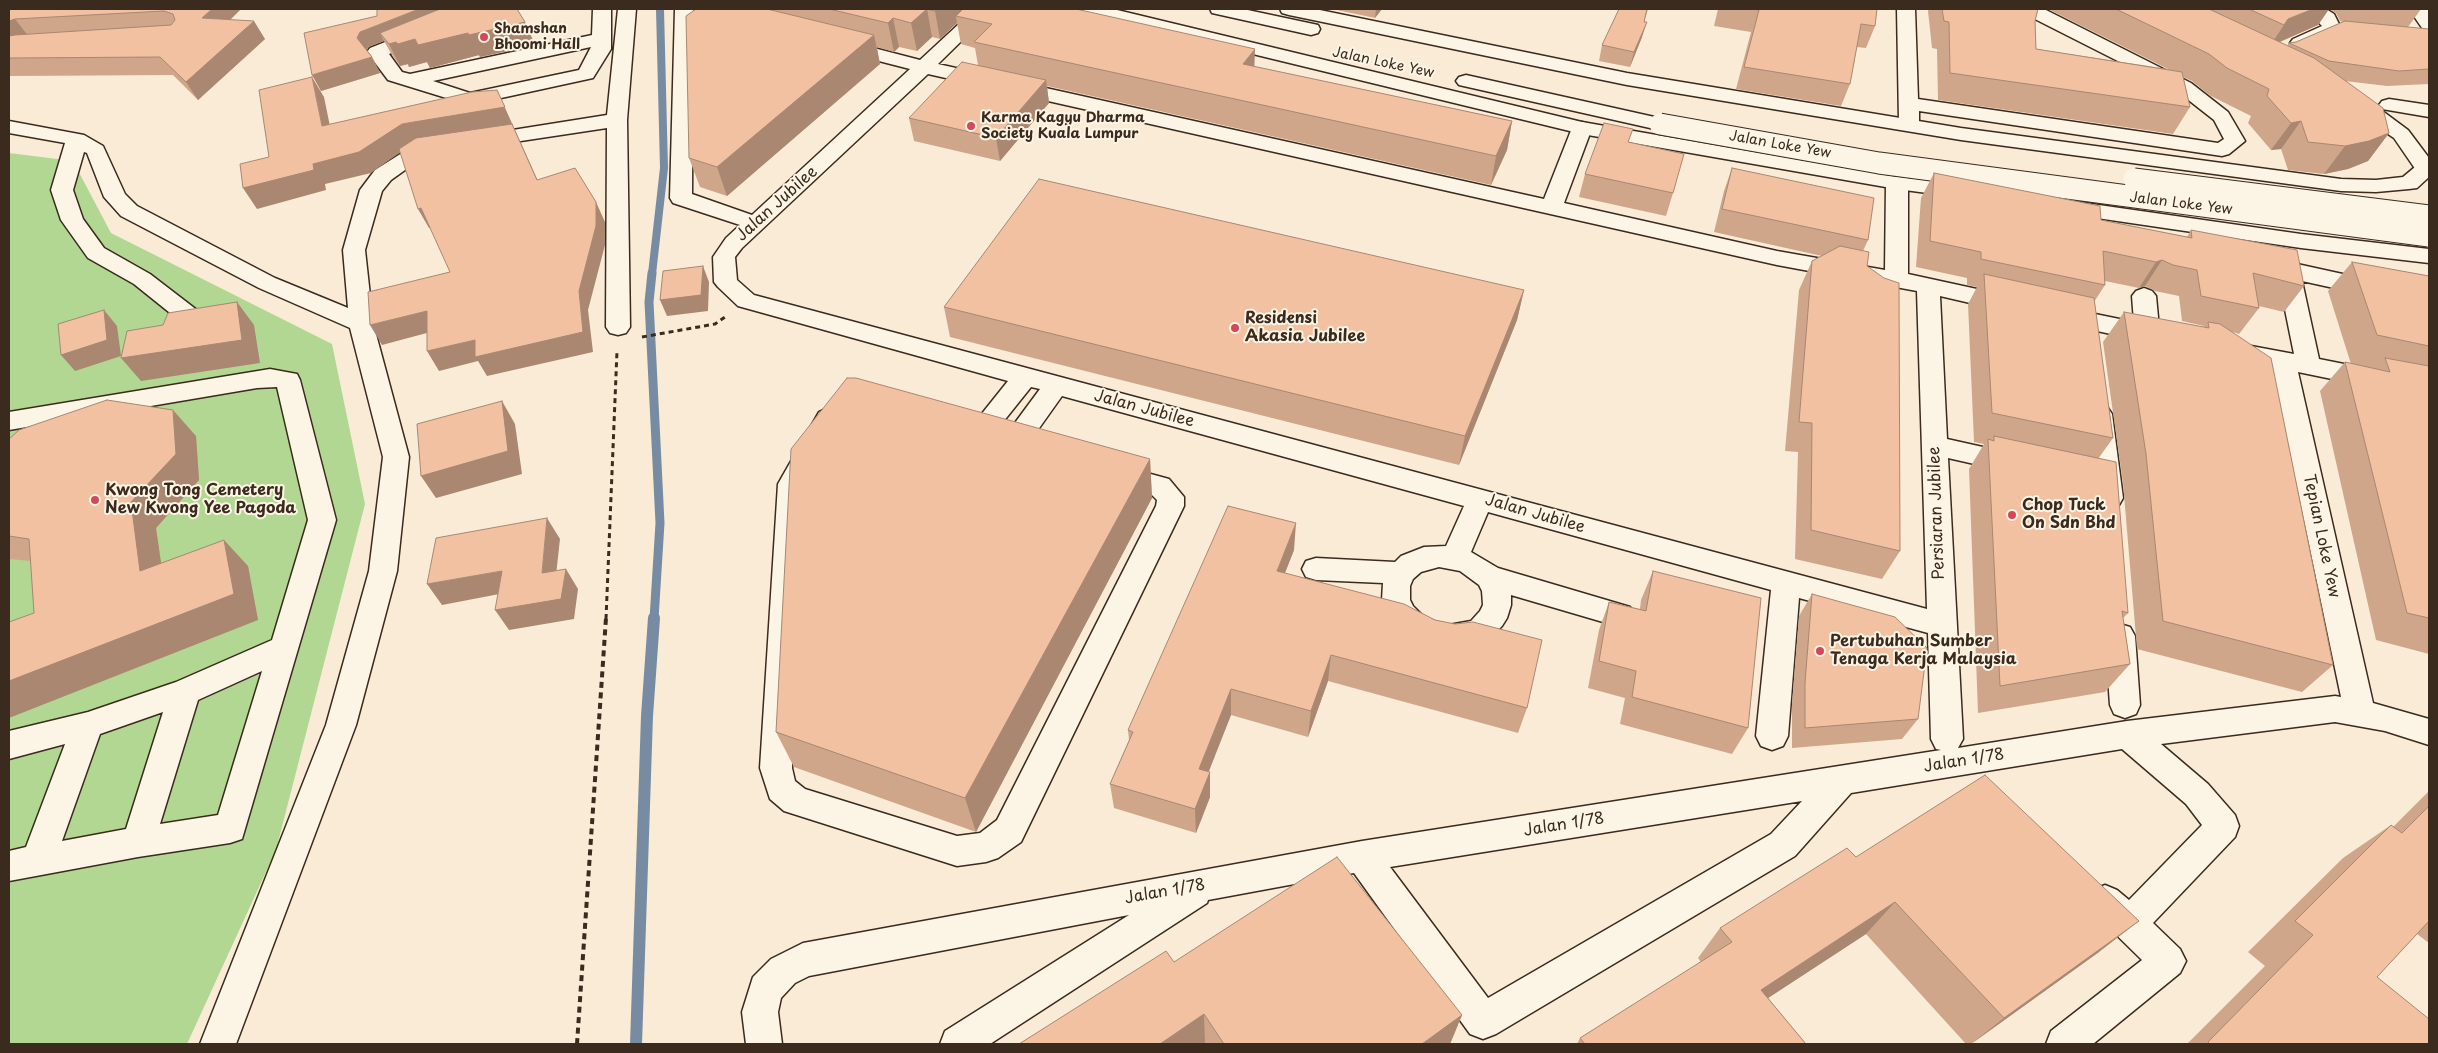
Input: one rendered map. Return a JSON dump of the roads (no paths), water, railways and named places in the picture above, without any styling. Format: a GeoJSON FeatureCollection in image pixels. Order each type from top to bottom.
{"type":"FeatureCollection","features":[{"type":"Feature","properties":{"kind":"main road"},"geometry":{"type":"LineString","coordinates":[[485,9],[377,52],[395,76],[469,99],[586,74],[601,50],[602,9]]}},
{"type":"Feature","properties":{"kind":"main road"},"geometry":{"type":"LineString","coordinates":[[626,333],[617,120],[627,9]]}},
{"type":"Feature","properties":{"kind":"main road","name":"Jalan Jubilee"},"geometry":{"type":"LineString","coordinates":[[985,9],[926,67],[734,243],[724,257],[726,282],[746,301],[1024,378],[1480,499],[1941,625]]}},
{"type":"Feature","properties":{"kind":"main road","name":"Jalan Loke Yew"},"geometry":{"type":"LineString","coordinates":[[1138,9],[1664,116],[1879,163],[2429,236]]}},
{"type":"Feature","properties":{"kind":"main road","name":"Jalan Loke Yew"},"geometry":{"type":"LineString","coordinates":[[1220,9],[1664,116],[1892,148],[2429,216]]}},
{"type":"Feature","properties":{"kind":"main road"},"geometry":{"type":"LineString","coordinates":[[1289,9],[1627,79],[1908,126],[2310,182],[2362,186],[2409,183],[2428,168],[2401,134],[2346,92],[2389,106],[2429,111]]}},
{"type":"Feature","properties":{"kind":"main road"},"geometry":{"type":"LineString","coordinates":[[1906,9],[1910,104],[1908,126]]}},
{"type":"Feature","properties":{"kind":"main road"},"geometry":{"type":"LineString","coordinates":[[1910,104],[2222,150],[2235,141],[2230,129],[2221,116],[2184,87],[2030,9]]}},
{"type":"Feature","properties":{"kind":"main road"},"geometry":{"type":"LineString","coordinates":[[2314,9],[2327,18],[2332,28]]}},
{"type":"Feature","properties":{"kind":"main road"},"geometry":{"type":"LineString","coordinates":[[2418,9],[2426,33]]}},
{"type":"Feature","properties":{"kind":"main road"},"geometry":{"type":"LineString","coordinates":[[694,10],[680,198],[755,223]]}},
{"type":"Feature","properties":{"kind":"main road"},"geometry":{"type":"LineString","coordinates":[[1083,11],[1112,15],[1582,128],[1897,183],[2127,217],[2429,256]]}},
{"type":"Feature","properties":{"kind":"main road"},"geometry":{"type":"LineString","coordinates":[[2290,55],[2332,28],[2351,30]]}},
{"type":"Feature","properties":{"kind":"main road"},"geometry":{"type":"LineString","coordinates":[[411,81],[601,39]]}},
{"type":"Feature","properties":{"kind":"main road"},"geometry":{"type":"LineString","coordinates":[[820,40],[926,67],[1777,258],[1896,279],[2176,339]]}},
{"type":"Feature","properties":{"kind":"main road"},"geometry":{"type":"LineString","coordinates":[[218,1044],[342,725],[383,571],[396,457],[361,323],[354,250],[371,190],[383,175],[420,150],[617,120]]}},
{"type":"Feature","properties":{"kind":"main road"},"geometry":{"type":"LineString","coordinates":[[9,127],[77,139],[96,150],[115,197],[129,211],[267,283],[361,323]]}},
{"type":"Feature","properties":{"kind":"main road"},"geometry":{"type":"LineString","coordinates":[[1552,207],[1582,128]]}},
{"type":"Feature","properties":{"kind":"main road"},"geometry":{"type":"LineString","coordinates":[[77,139],[62,190],[72,220],[96,253],[142,279],[198,323]]}},
{"type":"Feature","properties":{"kind":"main road"},"geometry":{"type":"LineString","coordinates":[[2103,153],[2131,165],[2151,182],[2155,189],[2157,201],[2153,211],[2127,217]]}},
{"type":"Feature","properties":{"kind":"main road"},"geometry":{"type":"LineString","coordinates":[[1896,279],[1897,183]]}},
{"type":"Feature","properties":{"kind":"main road"},"geometry":{"type":"LineString","coordinates":[[2056,206],[2131,228],[2166,243]]}},
{"type":"Feature","properties":{"kind":"main road"},"geometry":{"type":"LineString","coordinates":[[2241,260],[2429,301]]}},
{"type":"Feature","properties":{"kind":"main road","name":"Tepian Loke Yew"},"geometry":{"type":"LineString","coordinates":[[2288,269],[2296,363],[2360,712]]}},
{"type":"Feature","properties":{"kind":"main road","name":"Persiaran Jubilee"},"geometry":{"type":"LineString","coordinates":[[1928,286],[1941,625],[1950,751]]}},
{"type":"Feature","properties":{"kind":"main road"},"geometry":{"type":"LineString","coordinates":[[2144,296],[2146,334]]}},
{"type":"Feature","properties":{"kind":"main road"},"geometry":{"type":"LineString","coordinates":[[2087,321],[2091,350]]}},
{"type":"Feature","properties":{"kind":"main road"},"geometry":{"type":"LineString","coordinates":[[2215,347],[2429,390]]}},
{"type":"Feature","properties":{"kind":"main road"},"geometry":{"type":"LineString","coordinates":[[977,437],[1024,378]]}},
{"type":"Feature","properties":{"kind":"main road"},"geometry":{"type":"LineString","coordinates":[[9,421],[256,379],[288,380],[322,520],[230,828],[138,842],[24,863]]}},
{"type":"Feature","properties":{"kind":"main road"},"geometry":{"type":"LineString","coordinates":[[1012,446],[1056,386]]}},
{"type":"Feature","properties":{"kind":"main road"},"geometry":{"type":"LineString","coordinates":[[2096,388],[2111,522]]}},
{"type":"Feature","properties":{"kind":"main road"},"geometry":{"type":"LineString","coordinates":[[868,407],[977,437],[1160,486],[1171,497],[1170,506],[1009,831],[986,847],[956,851],[796,801],[781,789],[776,768],[791,484],[828,418],[848,408],[868,407]]}},
{"type":"Feature","properties":{"kind":"main road"},"geometry":{"type":"LineString","coordinates":[[1934,446],[2040,468]]}},
{"type":"Feature","properties":{"kind":"main road"},"geometry":{"type":"LineString","coordinates":[[2079,477],[2108,483]]}},
{"type":"Feature","properties":{"kind":"main road"},"geometry":{"type":"LineString","coordinates":[[1455,557],[1480,499]]}},
{"type":"Feature","properties":{"kind":"main road"},"geometry":{"type":"LineString","coordinates":[[1489,577],[1496,591],[1497,605],[1492,618],[1481,629],[1466,635],[1449,637],[1430,633],[1414,625],[1403,614],[1396,600],[1396,586],[1401,573],[1411,564],[1424,558],[1439,556],[1455,557],[1468,562],[1489,577],[1620,615]]}},
{"type":"Feature","properties":{"kind":"main road"},"geometry":{"type":"LineString","coordinates":[[1316,569],[1401,573]]}},
{"type":"Feature","properties":{"kind":"main road"},"geometry":{"type":"LineString","coordinates":[[1772,736],[1786,584]]}},
{"type":"Feature","properties":{"kind":"main road"},"geometry":{"type":"LineString","coordinates":[[2118,608],[2126,720],[2197,794],[2223,826],[2130,923]]}},
{"type":"Feature","properties":{"kind":"main road"},"geometry":{"type":"LineString","coordinates":[[9,745],[88,725],[186,692],[284,648]]}},
{"type":"Feature","properties":{"kind":"main road"},"geometry":{"type":"LineString","coordinates":[[138,842],[186,692]]}},
{"type":"Feature","properties":{"kind":"main road","name":"Jalan 1/78"},"geometry":{"type":"LineString","coordinates":[[764,1044],[760,1012],[766,989],[783,971],[803,960],[1362,856],[1841,781],[1950,751],[2126,720],[2335,709],[2360,712],[2429,732]]}},
{"type":"Feature","properties":{"kind":"main road"},"geometry":{"type":"LineString","coordinates":[[24,863],[88,725]]}},
{"type":"Feature","properties":{"kind":"main road"},"geometry":{"type":"LineString","coordinates":[[1950,751],[1982,790]]}},
{"type":"Feature","properties":{"kind":"main road"},"geometry":{"type":"LineString","coordinates":[[1362,856],[1483,1021],[1783,845],[1841,781]]}},
{"type":"Feature","properties":{"kind":"main road"},"geometry":{"type":"LineString","coordinates":[[2064,1044],[2168,961],[2130,923],[2085,883]]}},
{"type":"Feature","properties":{"kind":"main road"},"geometry":{"type":"LineString","coordinates":[[958,1044],[1207,885]]}},
{"type":"Feature","properties":{"kind":"waterway"},"geometry":{"type":"LineString","coordinates":[[652,274],[664,168],[660,9]]}},
{"type":"Feature","properties":{"kind":"waterway"},"geometry":{"type":"LineString","coordinates":[[652,273],[649,302],[660,523],[654,619]]}},
{"type":"Feature","properties":{"kind":"waterway"},"geometry":{"type":"LineString","coordinates":[[636,1044],[647,716],[654,618]]}},
{"type":"Feature","properties":{"kind":"place","name":"Shamshan Bhoomi Hall"},"geometry":{"type":"Point","coordinates":[484,37]}},
{"type":"Feature","properties":{"kind":"place","name":"Karma Kagyu Dharma Society Kuala Lumpur"},"geometry":{"type":"Point","coordinates":[971,126]}},
{"type":"Feature","properties":{"kind":"place","name":"Residensi Akasia Jubilee"},"geometry":{"type":"Point","coordinates":[1235,328]}},
{"type":"Feature","properties":{"kind":"place","name":"Kwong Tong Cemetery New Kwong Yee Pagoda"},"geometry":{"type":"Point","coordinates":[95,500]}},
{"type":"Feature","properties":{"kind":"place","name":"Chop Tuck On Sdn Bhd"},"geometry":{"type":"Point","coordinates":[2012,515]}},
{"type":"Feature","properties":{"kind":"place","name":"Pertubuhan Sumber Tenaga Kerja Malaysia"},"geometry":{"type":"Point","coordinates":[1820,651]}}]}
